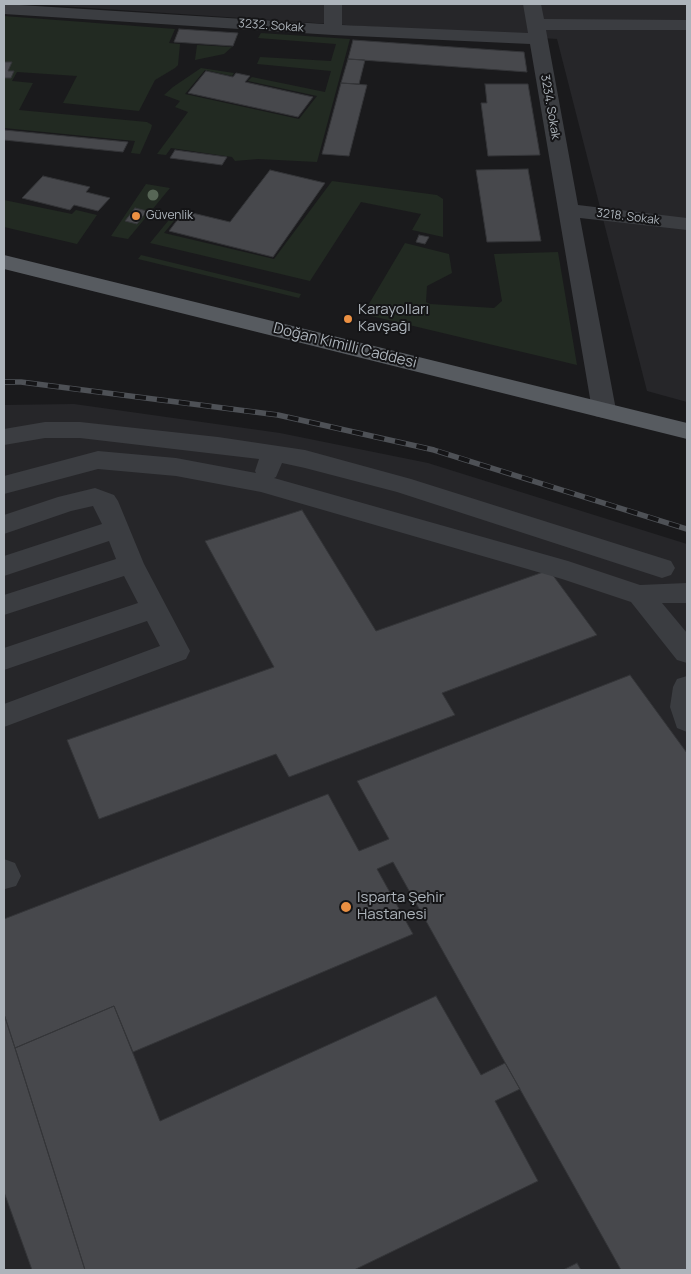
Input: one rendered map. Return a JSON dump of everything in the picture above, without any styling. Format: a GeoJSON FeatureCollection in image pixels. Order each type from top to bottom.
{"type":"FeatureCollection","features":[{"type":"Feature","properties":{"kind":"main road","name":"Doğan Kimilli Caddesi"},"geometry":{"type":"LineString","coordinates":[[4,262],[687,431]]}},
{"type":"Feature","properties":{"kind":"street"},"geometry":{"type":"LineString","coordinates":[[333,4],[333,30]]}},
{"type":"Feature","properties":{"kind":"street","name":"3234. Sokak"},"geometry":{"type":"LineString","coordinates":[[532,4],[604,410]]}},
{"type":"Feature","properties":{"kind":"street","name":"3232. Sokak"},"geometry":{"type":"LineString","coordinates":[[4,9],[101,9],[333,30],[537,32],[687,25]]}},
{"type":"Feature","properties":{"kind":"street","name":"3218. Sokak"},"geometry":{"type":"LineString","coordinates":[[568,210],[687,224]]}},
{"type":"Feature","properties":{"kind":"street"},"geometry":{"type":"LineString","coordinates":[[4,437],[45,430],[80,430],[274,453],[305,459],[402,485],[662,568]]}},
{"type":"Feature","properties":{"kind":"street"},"geometry":{"type":"LineString","coordinates":[[261,484],[274,453]]}},
{"type":"Feature","properties":{"kind":"street"},"geometry":{"type":"LineString","coordinates":[[4,485],[98,460],[176,466],[261,484],[568,571],[640,594],[687,593]]}},
{"type":"Feature","properties":{"kind":"street"},"geometry":{"type":"LineString","coordinates":[[4,525],[67,503],[95,497],[105,501],[131,564],[176,651],[4,716]]}},
{"type":"Feature","properties":{"kind":"street"},"geometry":{"type":"LineString","coordinates":[[4,566],[116,529]]}},
{"type":"Feature","properties":{"kind":"street"},"geometry":{"type":"LineString","coordinates":[[4,605],[131,564]]}},
{"type":"Feature","properties":{"kind":"street"},"geometry":{"type":"LineString","coordinates":[[640,594],[687,652]]}},
{"type":"Feature","properties":{"kind":"street"},"geometry":{"type":"LineString","coordinates":[[4,658],[154,608]]}},
{"type":"Feature","properties":{"kind":"street"},"geometry":{"type":"LineString","coordinates":[[687,687],[684,707],[687,720]]}},
{"type":"Feature","properties":{"kind":"shaded area"},"geometry":{"type":"Polygon","coordinates":[[[30,4],[687,4],[687,402],[647,391],[557,39],[30,4]]]}},
{"type":"Feature","properties":{"kind":"shaded area"},"geometry":{"type":"Polygon","coordinates":[[[4,16],[175,29],[169,43],[180,44],[178,65],[155,80],[139,111],[63,103],[77,76],[17,72],[12,81],[33,83],[19,110],[147,122],[152,125],[140,154],[131,153],[135,141],[4,128],[4,16]]]}},
{"type":"Feature","properties":{"kind":"shaded area"},"geometry":{"type":"Polygon","coordinates":[[[261,33],[350,39],[317,162],[258,159],[235,161],[232,157],[171,148],[166,155],[157,154],[188,112],[175,107],[180,101],[164,95],[201,68],[234,73],[232,76],[205,70],[185,94],[299,119],[317,96],[248,81],[252,77],[325,92],[331,71],[257,64],[260,57],[331,61],[336,44],[258,38],[261,33]]]}},
{"type":"Feature","properties":{"kind":"shaded area"},"geometry":{"type":"Polygon","coordinates":[[[197,45],[232,47],[224,54],[195,60],[197,45]]]}},
{"type":"Feature","properties":{"kind":"shaded area"},"geometry":{"type":"Polygon","coordinates":[[[332,181],[437,195],[443,199],[443,237],[412,230],[421,214],[361,202],[310,281],[150,243],[177,210],[182,211],[164,233],[274,259],[332,181]]]}},
{"type":"Feature","properties":{"kind":"shaded area"},"geometry":{"type":"Polygon","coordinates":[[[146,184],[170,188],[128,239],[111,236],[146,184]]]}},
{"type":"Feature","properties":{"kind":"shaded area"},"geometry":{"type":"Polygon","coordinates":[[[4,200],[72,214],[76,210],[97,215],[77,244],[4,227],[4,200]]]}},
{"type":"Feature","properties":{"kind":"shaded area"},"geometry":{"type":"Polygon","coordinates":[[[405,243],[449,254],[452,273],[427,286],[426,302],[430,304],[494,308],[502,301],[494,254],[558,252],[577,365],[363,314],[405,243]]]}},
{"type":"Feature","properties":{"kind":"shaded area"},"geometry":{"type":"Polygon","coordinates":[[[141,255],[301,294],[299,298],[138,259],[141,255]]]}},
{"type":"Feature","properties":{"kind":"shaded area","name":"Isparta Şehir Hastanesi"},"geometry":{"type":"Polygon","coordinates":[[[74,404],[280,433],[428,463],[687,544],[687,1270],[4,1270],[4,405],[74,404]]]}},
{"type":"Feature","properties":{"kind":"building"},"geometry":{"type":"Polygon","coordinates":[[[179,29],[238,33],[233,46],[174,42],[179,29]]]}},
{"type":"Feature","properties":{"kind":"building"},"geometry":{"type":"Polygon","coordinates":[[[353,40],[524,52],[527,72],[348,59],[353,40]]]}},
{"type":"Feature","properties":{"kind":"building"},"geometry":{"type":"Polygon","coordinates":[[[348,59],[365,60],[359,84],[341,83],[348,59]]]}},
{"type":"Feature","properties":{"kind":"building"},"geometry":{"type":"Polygon","coordinates":[[[4,62],[12,62],[8,71],[14,71],[11,78],[4,78],[4,62]]]}},
{"type":"Feature","properties":{"kind":"building"},"geometry":{"type":"Polygon","coordinates":[[[206,71],[233,77],[236,73],[250,76],[245,82],[313,97],[298,117],[188,93],[206,71]]]}},
{"type":"Feature","properties":{"kind":"building"},"geometry":{"type":"Polygon","coordinates":[[[341,83],[367,85],[349,156],[322,154],[341,83]]]}},
{"type":"Feature","properties":{"kind":"building"},"geometry":{"type":"Polygon","coordinates":[[[485,84],[528,84],[540,155],[488,156],[481,103],[487,103],[485,84]]]}},
{"type":"Feature","properties":{"kind":"building"},"geometry":{"type":"Polygon","coordinates":[[[4,130],[128,142],[123,152],[4,140],[4,130]]]}},
{"type":"Feature","properties":{"kind":"building"},"geometry":{"type":"Polygon","coordinates":[[[175,150],[227,157],[222,165],[170,158],[175,150]]]}},
{"type":"Feature","properties":{"kind":"building"},"geometry":{"type":"Polygon","coordinates":[[[528,169],[541,241],[487,242],[476,170],[528,169]]]}},
{"type":"Feature","properties":{"kind":"building"},"geometry":{"type":"Polygon","coordinates":[[[270,170],[325,183],[273,257],[169,231],[184,211],[230,222],[270,170]]]}},
{"type":"Feature","properties":{"kind":"building"},"geometry":{"type":"Polygon","coordinates":[[[43,176],[90,187],[86,192],[110,198],[98,211],[74,205],[70,210],[22,198],[43,176]]]}},
{"type":"Feature","properties":{"kind":"building","name":"Güvenlik"},"geometry":{"type":"Polygon","coordinates":[[[135,208],[147,211],[137,224],[125,221],[135,208]]]}},
{"type":"Feature","properties":{"kind":"building"},"geometry":{"type":"Polygon","coordinates":[[[419,235],[429,237],[425,244],[416,242],[419,235]]]}},
{"type":"Feature","properties":{"kind":"building"},"geometry":{"type":"Polygon","coordinates":[[[302,510],[376,631],[549,570],[597,635],[442,693],[455,715],[289,777],[276,754],[99,819],[67,740],[274,667],[205,541],[302,510]]]}},
{"type":"Feature","properties":{"kind":"building"},"geometry":{"type":"Polygon","coordinates":[[[630,675],[687,753],[687,1270],[621,1270],[393,862],[377,869],[413,934],[133,1052],[114,1006],[15,1048],[4,1014],[4,919],[328,794],[359,851],[389,839],[357,781],[630,675]]]}},
{"type":"Feature","properties":{"kind":"building"},"geometry":{"type":"Polygon","coordinates":[[[436,996],[481,1075],[505,1063],[520,1089],[495,1101],[538,1181],[354,1270],[85,1270],[15,1048],[114,1006],[160,1121],[436,996]]]}},
{"type":"Feature","properties":{"kind":"building"},"geometry":{"type":"Polygon","coordinates":[[[4,1014],[85,1270],[32,1270],[4,1192],[4,1014]]]}},
{"type":"Feature","properties":{"kind":"building"},"geometry":{"type":"Polygon","coordinates":[[[577,1263],[581,1270],[563,1270],[577,1263]]]}},
{"type":"Feature","properties":{"kind":"railway"},"geometry":{"type":"LineString","coordinates":[[4,382],[21,382],[278,415],[434,450],[687,529]]}},
{"type":"Feature","properties":{"kind":"place","name":"Güvenlik"},"geometry":{"type":"Point","coordinates":[136,216]}},
{"type":"Feature","properties":{"kind":"place","name":"Karayolları Kavşağı"},"geometry":{"type":"Point","coordinates":[348,319]}},
{"type":"Feature","properties":{"kind":"place","name":"Isparta Şehir Hastanesi"},"geometry":{"type":"Point","coordinates":[346,907]}}]}
